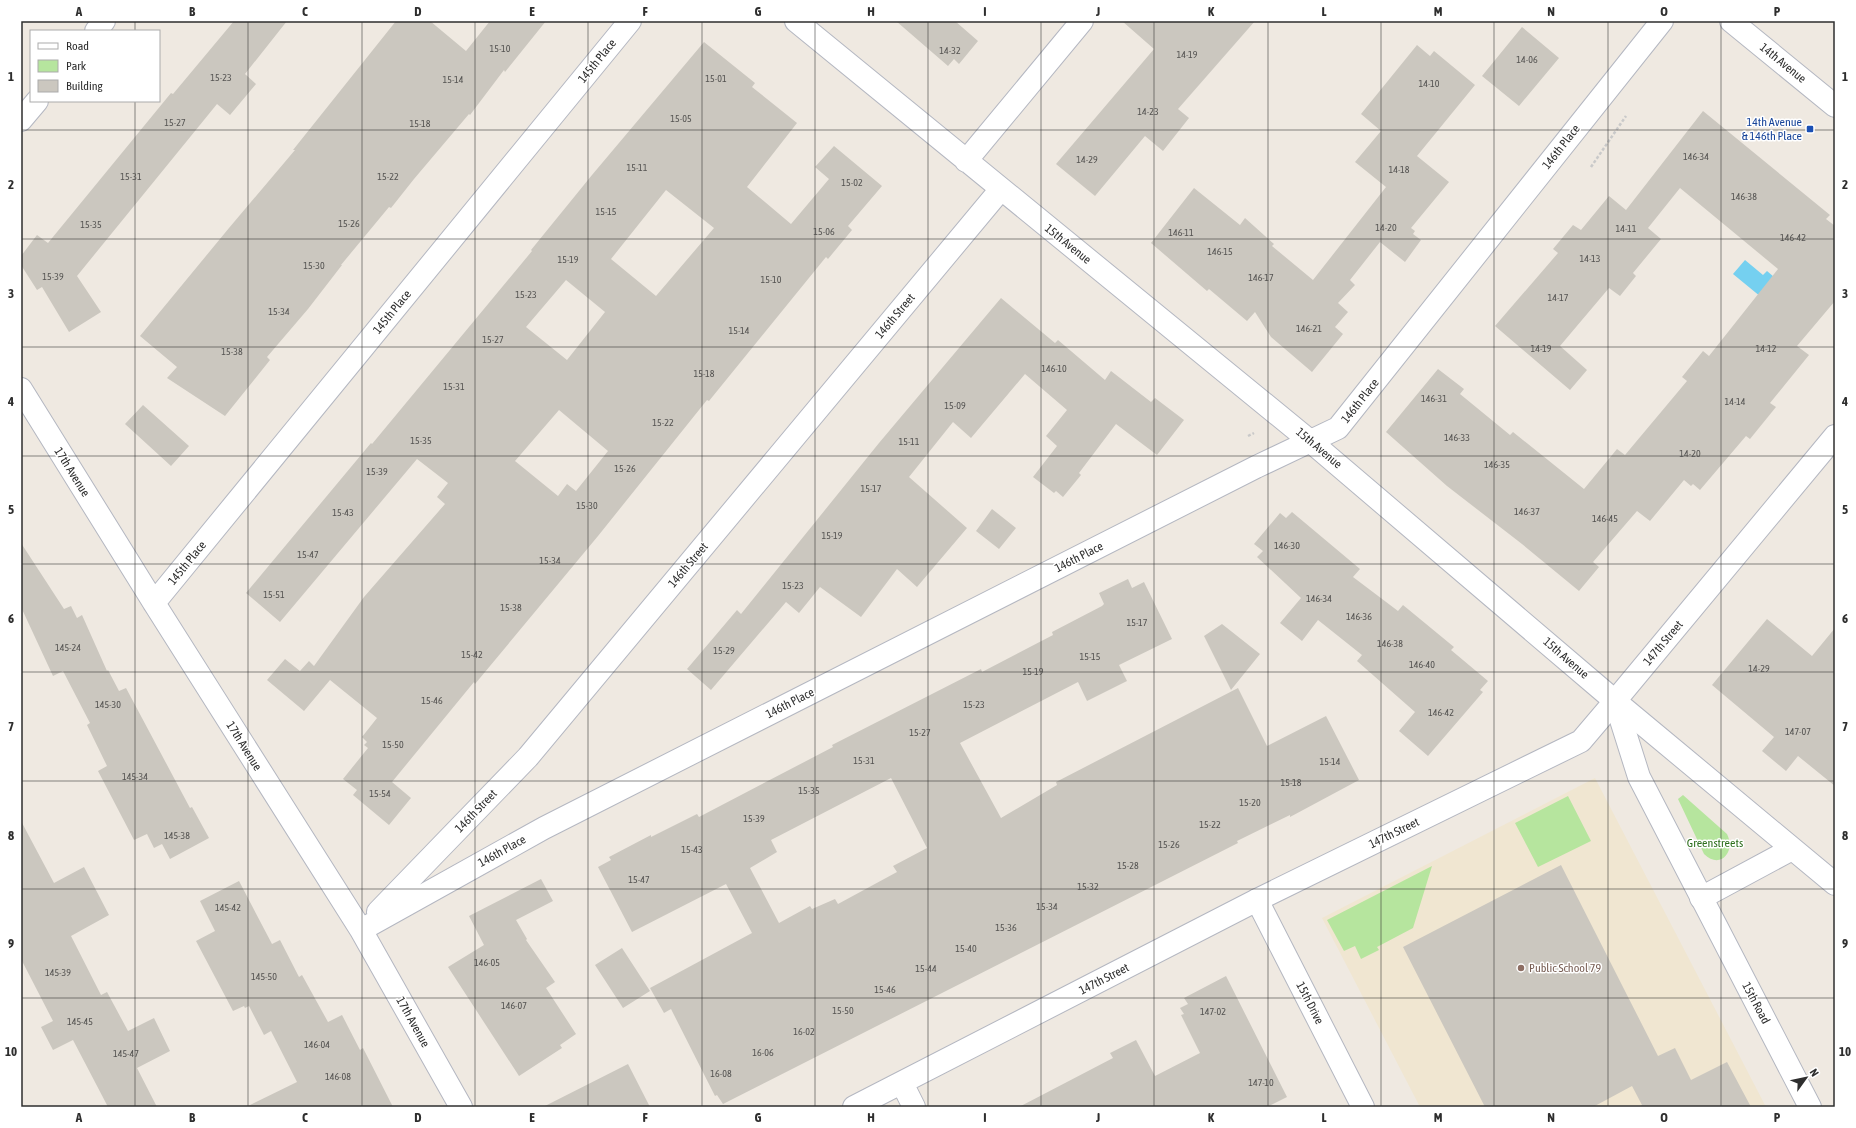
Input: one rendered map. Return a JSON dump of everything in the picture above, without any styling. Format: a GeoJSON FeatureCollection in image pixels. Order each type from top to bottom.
{"type":"FeatureCollection","features":[{"type":"Feature","properties":{"kind":"street"},"geometry":{"type":"LineString","coordinates":[[97,30],[104,21]]}},
{"type":"Feature","properties":{"kind":"street","name":"145th Place"},"geometry":{"type":"LineString","coordinates":[[154,603],[630,21]]}},
{"type":"Feature","properties":{"kind":"street","name":"15th Avenue"},"geometry":{"type":"LineString","coordinates":[[796,21],[1310,440],[1616,701],[1835,884]]}},
{"type":"Feature","properties":{"kind":"street"},"geometry":{"type":"LineString","coordinates":[[966,161],[1082,21]]}},
{"type":"Feature","properties":{"kind":"street","name":"146th Place"},"geometry":{"type":"LineString","coordinates":[[361,930],[544,828],[1310,440],[1338,428],[1662,21]]}},
{"type":"Feature","properties":{"kind":"street","name":"14th Avenue"},"geometry":{"type":"LineString","coordinates":[[1731,21],[1835,106]]}},
{"type":"Feature","properties":{"kind":"street"},"geometry":{"type":"LineString","coordinates":[[21,120],[36,102]]}},
{"type":"Feature","properties":{"kind":"street","name":"146th Street"},"geometry":{"type":"LineString","coordinates":[[361,930],[528,757],[1001,189]]}},
{"type":"Feature","properties":{"kind":"street","name":"17th Avenue"},"geometry":{"type":"LineString","coordinates":[[21,389],[154,603],[361,930],[460,1107]]}},
{"type":"Feature","properties":{"kind":"street","name":"147th Street"},"geometry":{"type":"LineString","coordinates":[[854,1107],[1258,900],[1581,741],[1616,701],[1835,436]]}},
{"type":"Feature","properties":{"kind":"street","name":"15th Road"},"geometry":{"type":"LineString","coordinates":[[1616,701],[1639,777],[1810,1107]]}},
{"type":"Feature","properties":{"kind":"street"},"geometry":{"type":"LineString","coordinates":[[1701,898],[1792,849]]}},
{"type":"Feature","properties":{"kind":"street","name":"15th Drive"},"geometry":{"type":"LineString","coordinates":[[1258,900],[1363,1107]]}},
{"type":"Feature","properties":{"kind":"street"},"geometry":{"type":"LineString","coordinates":[[902,1083],[914,1107]]}},
{"type":"Feature","properties":{"kind":"shaded area","name":"Public School 79"},"geometry":{"type":"Polygon","coordinates":[[[1595,778],[1766,1107],[1420,1107],[1322,918],[1595,778]]]}},
{"type":"Feature","properties":{"kind":"green space","name":"Greenstreets"},"geometry":{"type":"Polygon","coordinates":[[[1683,795],[1727,834],[1729,847],[1725,857],[1716,860],[1704,854],[1678,799],[1683,795]]]}},
{"type":"Feature","properties":{"kind":"green space"},"geometry":{"type":"Polygon","coordinates":[[[1568,796],[1591,841],[1538,867],[1515,823],[1568,796]]]}},
{"type":"Feature","properties":{"kind":"green space"},"geometry":{"type":"Polygon","coordinates":[[[1432,866],[1413,928],[1377,947],[1379,950],[1361,959],[1355,946],[1344,951],[1327,920],[1432,866]]]}},
{"type":"Feature","properties":{"kind":"water"},"geometry":{"type":"Polygon","coordinates":[[[1745,260],[1763,275],[1767,271],[1774,277],[1761,297],[1733,274],[1745,260]]]}},
{"type":"Feature","properties":{"kind":"building"},"geometry":{"type":"Polygon","coordinates":[[[234,21],[287,21],[245,74],[256,84],[230,115],[217,104],[77,276],[101,312],[69,332],[42,287],[37,290],[21,265],[21,256],[37,235],[48,243],[171,93],[173,94],[234,21]]]}},
{"type":"Feature","properties":{"kind":"building"},"geometry":{"type":"Polygon","coordinates":[[[396,21],[430,21],[466,51],[490,21],[546,21],[505,72],[504,70],[470,115],[469,114],[391,208],[389,207],[341,265],[308,309],[267,357],[270,360],[225,416],[167,378],[177,367],[140,336],[295,150],[293,150],[396,21]]]}},
{"type":"Feature","properties":{"kind":"building"},"geometry":{"type":"Polygon","coordinates":[[[896,21],[955,21],[978,41],[959,64],[954,59],[948,66],[896,21]]]}},
{"type":"Feature","properties":{"kind":"building"},"geometry":{"type":"Polygon","coordinates":[[[1122,21],[1255,21],[1178,109],[1189,118],[1163,151],[1145,136],[1095,196],[1056,164],[1154,49],[1122,21]]]}},
{"type":"Feature","properties":{"kind":"building"},"geometry":{"type":"Polygon","coordinates":[[[1522,27],[1559,58],[1519,106],[1482,76],[1522,27]]]}},
{"type":"Feature","properties":{"kind":"building"},"geometry":{"type":"Polygon","coordinates":[[[704,42],[755,83],[752,87],[797,123],[747,187],[791,224],[829,179],[815,167],[834,146],[882,186],[848,226],[852,230],[828,259],[826,257],[709,401],[707,400],[598,536],[475,684],[474,682],[392,782],[411,798],[389,825],[353,795],[357,790],[343,779],[368,748],[364,745],[367,742],[362,737],[377,718],[330,680],[304,711],[267,680],[285,659],[300,671],[309,661],[314,666],[364,597],[445,504],[437,497],[448,483],[417,459],[280,622],[246,593],[532,251],[531,250],[704,42]],[[666,190],[611,259],[656,296],[714,228],[666,190]],[[566,280],[526,327],[567,360],[605,312],[566,280]],[[559,410],[515,461],[558,496],[567,484],[576,491],[608,451],[559,410]]]}},
{"type":"Feature","properties":{"kind":"building"},"geometry":{"type":"Polygon","coordinates":[[[1417,45],[1430,56],[1434,51],[1475,85],[1417,156],[1449,182],[1411,228],[1415,231],[1413,234],[1421,240],[1405,262],[1380,242],[1350,280],[1355,285],[1338,303],[1348,312],[1335,327],[1343,334],[1312,372],[1271,337],[1255,312],[1247,321],[1209,289],[1207,291],[1151,243],[1194,188],[1240,225],[1245,218],[1274,244],[1272,246],[1313,280],[1386,187],[1355,162],[1381,131],[1361,114],[1417,45]]]}},
{"type":"Feature","properties":{"kind":"building"},"geometry":{"type":"Polygon","coordinates":[[[1703,111],[1830,215],[1826,219],[1835,226],[1835,301],[1797,346],[1809,355],[1770,403],[1776,407],[1750,439],[1746,436],[1700,490],[1693,484],[1691,486],[1684,480],[1650,521],[1637,511],[1593,562],[1599,567],[1579,591],[1522,544],[1447,486],[1386,432],[1438,369],[1464,389],[1460,394],[1510,435],[1513,432],[1584,489],[1617,449],[1625,455],[1687,381],[1682,377],[1703,351],[1709,356],[1778,269],[1680,188],[1648,228],[1661,239],[1633,273],[1636,276],[1620,296],[1609,288],[1560,346],[1587,370],[1570,390],[1495,326],[1558,253],[1553,249],[1573,225],[1581,230],[1609,196],[1626,210],[1703,111]]]}},
{"type":"Feature","properties":{"kind":"building"},"geometry":{"type":"Polygon","coordinates":[[[1001,298],[1055,343],[1058,340],[1105,380],[1111,371],[1151,402],[1155,398],[1184,420],[1157,455],[1116,424],[1079,473],[1081,475],[1063,497],[1056,491],[1054,493],[1033,477],[1057,446],[1046,436],[1067,410],[1025,374],[971,438],[953,422],[909,477],[967,528],[917,587],[897,569],[861,617],[820,587],[799,613],[786,602],[711,690],[687,669],[737,610],[741,614],[879,443],[1001,298]]]}},
{"type":"Feature","properties":{"kind":"building"},"geometry":{"type":"Polygon","coordinates":[[[143,405],[189,446],[171,466],[125,424],[143,405]]]}},
{"type":"Feature","properties":{"kind":"building"},"geometry":{"type":"Polygon","coordinates":[[[992,509],[1016,528],[999,549],[976,531],[992,509]]]}},
{"type":"Feature","properties":{"kind":"building"},"geometry":{"type":"Polygon","coordinates":[[[1292,512],[1360,569],[1353,577],[1398,611],[1403,605],[1454,647],[1451,650],[1488,681],[1480,690],[1483,692],[1428,756],[1399,731],[1415,712],[1357,661],[1362,655],[1318,620],[1302,641],[1280,623],[1301,598],[1257,557],[1263,551],[1254,544],[1280,513],[1286,518],[1292,512]]]}},
{"type":"Feature","properties":{"kind":"building"},"geometry":{"type":"Polygon","coordinates":[[[21,543],[64,609],[71,606],[77,618],[82,615],[107,671],[108,670],[119,691],[126,688],[190,808],[192,807],[209,838],[170,859],[162,844],[154,848],[147,834],[134,840],[98,771],[107,766],[87,725],[90,723],[63,671],[53,676],[21,607],[21,543]]]}},
{"type":"Feature","properties":{"kind":"building"},"geometry":{"type":"Polygon","coordinates":[[[1128,579],[1132,588],[1144,582],[1172,639],[1119,665],[1127,681],[1087,701],[1078,682],[960,743],[1001,818],[1057,785],[1056,782],[1238,688],[1267,746],[1326,716],[1359,780],[1290,817],[1290,815],[1237,841],[1238,843],[723,1104],[717,1095],[715,1096],[671,1009],[664,1013],[650,988],[752,933],[726,884],[632,932],[598,867],[611,860],[609,857],[651,835],[651,837],[697,814],[699,817],[833,747],[832,745],[981,669],[982,672],[1053,635],[1052,632],[1102,606],[1104,604],[1099,593],[1128,579]],[[891,778],[771,840],[777,852],[750,868],[779,923],[810,906],[812,909],[835,899],[838,904],[897,872],[893,866],[927,848],[891,778]]]}},
{"type":"Feature","properties":{"kind":"building"},"geometry":{"type":"Polygon","coordinates":[[[1767,619],[1812,656],[1835,628],[1835,786],[1798,756],[1786,771],[1762,751],[1774,737],[1712,685],[1767,619]]]}},
{"type":"Feature","properties":{"kind":"building"},"geometry":{"type":"Polygon","coordinates":[[[1222,624],[1260,654],[1231,690],[1204,636],[1222,624]]]}},
{"type":"Feature","properties":{"kind":"building"},"geometry":{"type":"Polygon","coordinates":[[[21,821],[54,883],[84,867],[109,915],[71,936],[101,995],[107,992],[128,1031],[154,1018],[170,1051],[137,1068],[157,1107],[108,1107],[73,1040],[53,1050],[41,1027],[53,1021],[21,959],[21,821]]]}},
{"type":"Feature","properties":{"kind":"building","name":"Public School 79"},"geometry":{"type":"Polygon","coordinates":[[[1561,865],[1658,1056],[1675,1048],[1691,1080],[1727,1062],[1751,1107],[1638,1107],[1642,1105],[1632,1086],[1593,1107],[1485,1107],[1403,947],[1561,865]]]}},
{"type":"Feature","properties":{"kind":"building"},"geometry":{"type":"Polygon","coordinates":[[[541,879],[553,901],[516,920],[527,939],[526,940],[555,982],[546,988],[576,1034],[560,1045],[562,1048],[519,1076],[448,967],[484,945],[469,916],[541,879]]]}},
{"type":"Feature","properties":{"kind":"building"},"geometry":{"type":"Polygon","coordinates":[[[239,881],[272,944],[280,940],[299,977],[302,975],[328,1022],[342,1015],[360,1050],[363,1048],[393,1107],[246,1107],[297,1082],[271,1031],[264,1035],[249,1006],[245,1008],[244,1006],[233,1011],[196,941],[215,931],[200,901],[239,881]]]}},
{"type":"Feature","properties":{"kind":"building"},"geometry":{"type":"Polygon","coordinates":[[[622,948],[650,991],[623,1008],[595,965],[622,948]]]}},
{"type":"Feature","properties":{"kind":"building"},"geometry":{"type":"Polygon","coordinates":[[[1226,976],[1287,1097],[1267,1107],[1019,1107],[1113,1058],[1110,1053],[1136,1040],[1155,1076],[1200,1053],[1181,1015],[1184,1014],[1180,1008],[1188,1004],[1184,998],[1226,976]]]}},
{"type":"Feature","properties":{"kind":"building"},"geometry":{"type":"Polygon","coordinates":[[[628,1064],[650,1107],[543,1107],[628,1064]]]}},
{"type":"Feature","properties":{"kind":"place","name":"14th Avenue & 146th Place"},"geometry":{"type":"Point","coordinates":[1810,129]}},
{"type":"Feature","properties":{"kind":"place","name":"Public School 79"},"geometry":{"type":"Point","coordinates":[1521,968]}}]}
